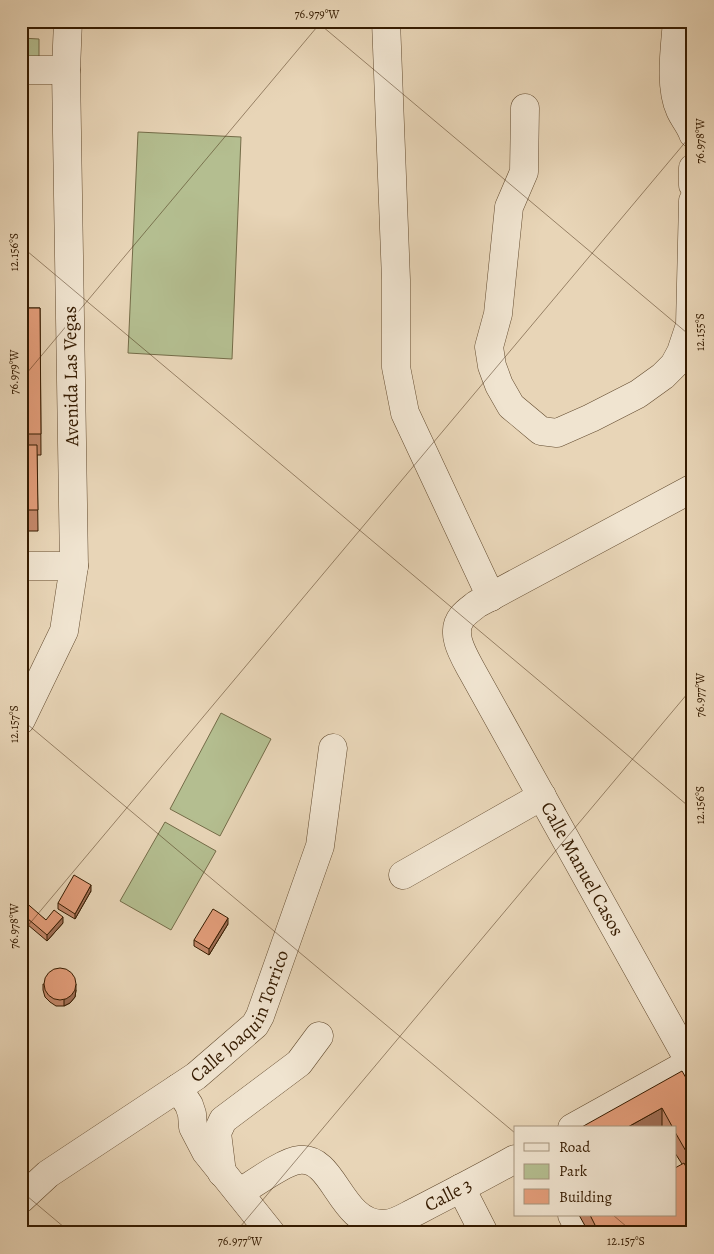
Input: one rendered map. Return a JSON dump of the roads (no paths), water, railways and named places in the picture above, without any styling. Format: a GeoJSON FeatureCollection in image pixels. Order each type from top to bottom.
{"type":"FeatureCollection","features":[{"type":"Feature","properties":{"kind":"street","name":"Avenida Las Vegas"},"geometry":{"type":"LineString","coordinates":[[21,720],[64,631],[74,566],[66,70],[68,21]]}},
{"type":"Feature","properties":{"kind":"street"},"geometry":{"type":"LineString","coordinates":[[386,21],[396,280],[396,366],[405,413],[491,597]]}},
{"type":"Feature","properties":{"kind":"street"},"geometry":{"type":"LineString","coordinates":[[677,21],[674,78],[676,94],[680,110],[693,134]]}},
{"type":"Feature","properties":{"kind":"street"},"geometry":{"type":"LineString","coordinates":[[21,70],[66,70]]}},
{"type":"Feature","properties":{"kind":"street"},"geometry":{"type":"LineString","coordinates":[[525,108],[524,172],[509,207],[498,314],[489,347],[492,366],[499,385],[511,406],[541,431],[557,433],[591,418],[638,394],[663,376],[674,365],[681,352],[690,325],[693,201]]}},
{"type":"Feature","properties":{"kind":"street"},"geometry":{"type":"LineString","coordinates":[[693,168],[693,185]]}},
{"type":"Feature","properties":{"kind":"street","name":"Calle Manuel Casos"},"geometry":{"type":"LineString","coordinates":[[691,1066],[472,670],[460,647],[456,631],[461,618],[478,604],[693,488]]}},
{"type":"Feature","properties":{"kind":"street"},"geometry":{"type":"LineString","coordinates":[[21,566],[74,566]]}},
{"type":"Feature","properties":{"kind":"street","name":"Calle Joaquin Torrico"},"geometry":{"type":"LineString","coordinates":[[21,1199],[48,1174],[196,1076],[248,1032],[260,1016],[320,846],[333,748]]}},
{"type":"Feature","properties":{"kind":"street"},"geometry":{"type":"LineString","coordinates":[[403,875],[542,796]]}},
{"type":"Feature","properties":{"kind":"street"},"geometry":{"type":"LineString","coordinates":[[230,1183],[217,1133],[223,1120],[300,1063],[319,1036]]}},
{"type":"Feature","properties":{"kind":"street"},"geometry":{"type":"LineString","coordinates":[[576,1126],[691,1066]]}},
{"type":"Feature","properties":{"kind":"street"},"geometry":{"type":"LineString","coordinates":[[178,1088],[189,1105],[193,1127],[198,1140],[271,1233]]}},
{"type":"Feature","properties":{"kind":"street","name":"Calle 3"},"geometry":{"type":"LineString","coordinates":[[230,1183],[298,1160],[309,1160],[319,1165],[350,1209],[370,1223],[389,1224],[514,1160]]}},
{"type":"Feature","properties":{"kind":"street"},"geometry":{"type":"LineString","coordinates":[[461,1188],[484,1233]]}},
{"type":"Feature","properties":{"kind":"street"},"geometry":{"type":"LineString","coordinates":[[572,1216],[581,1233]]}}]}
